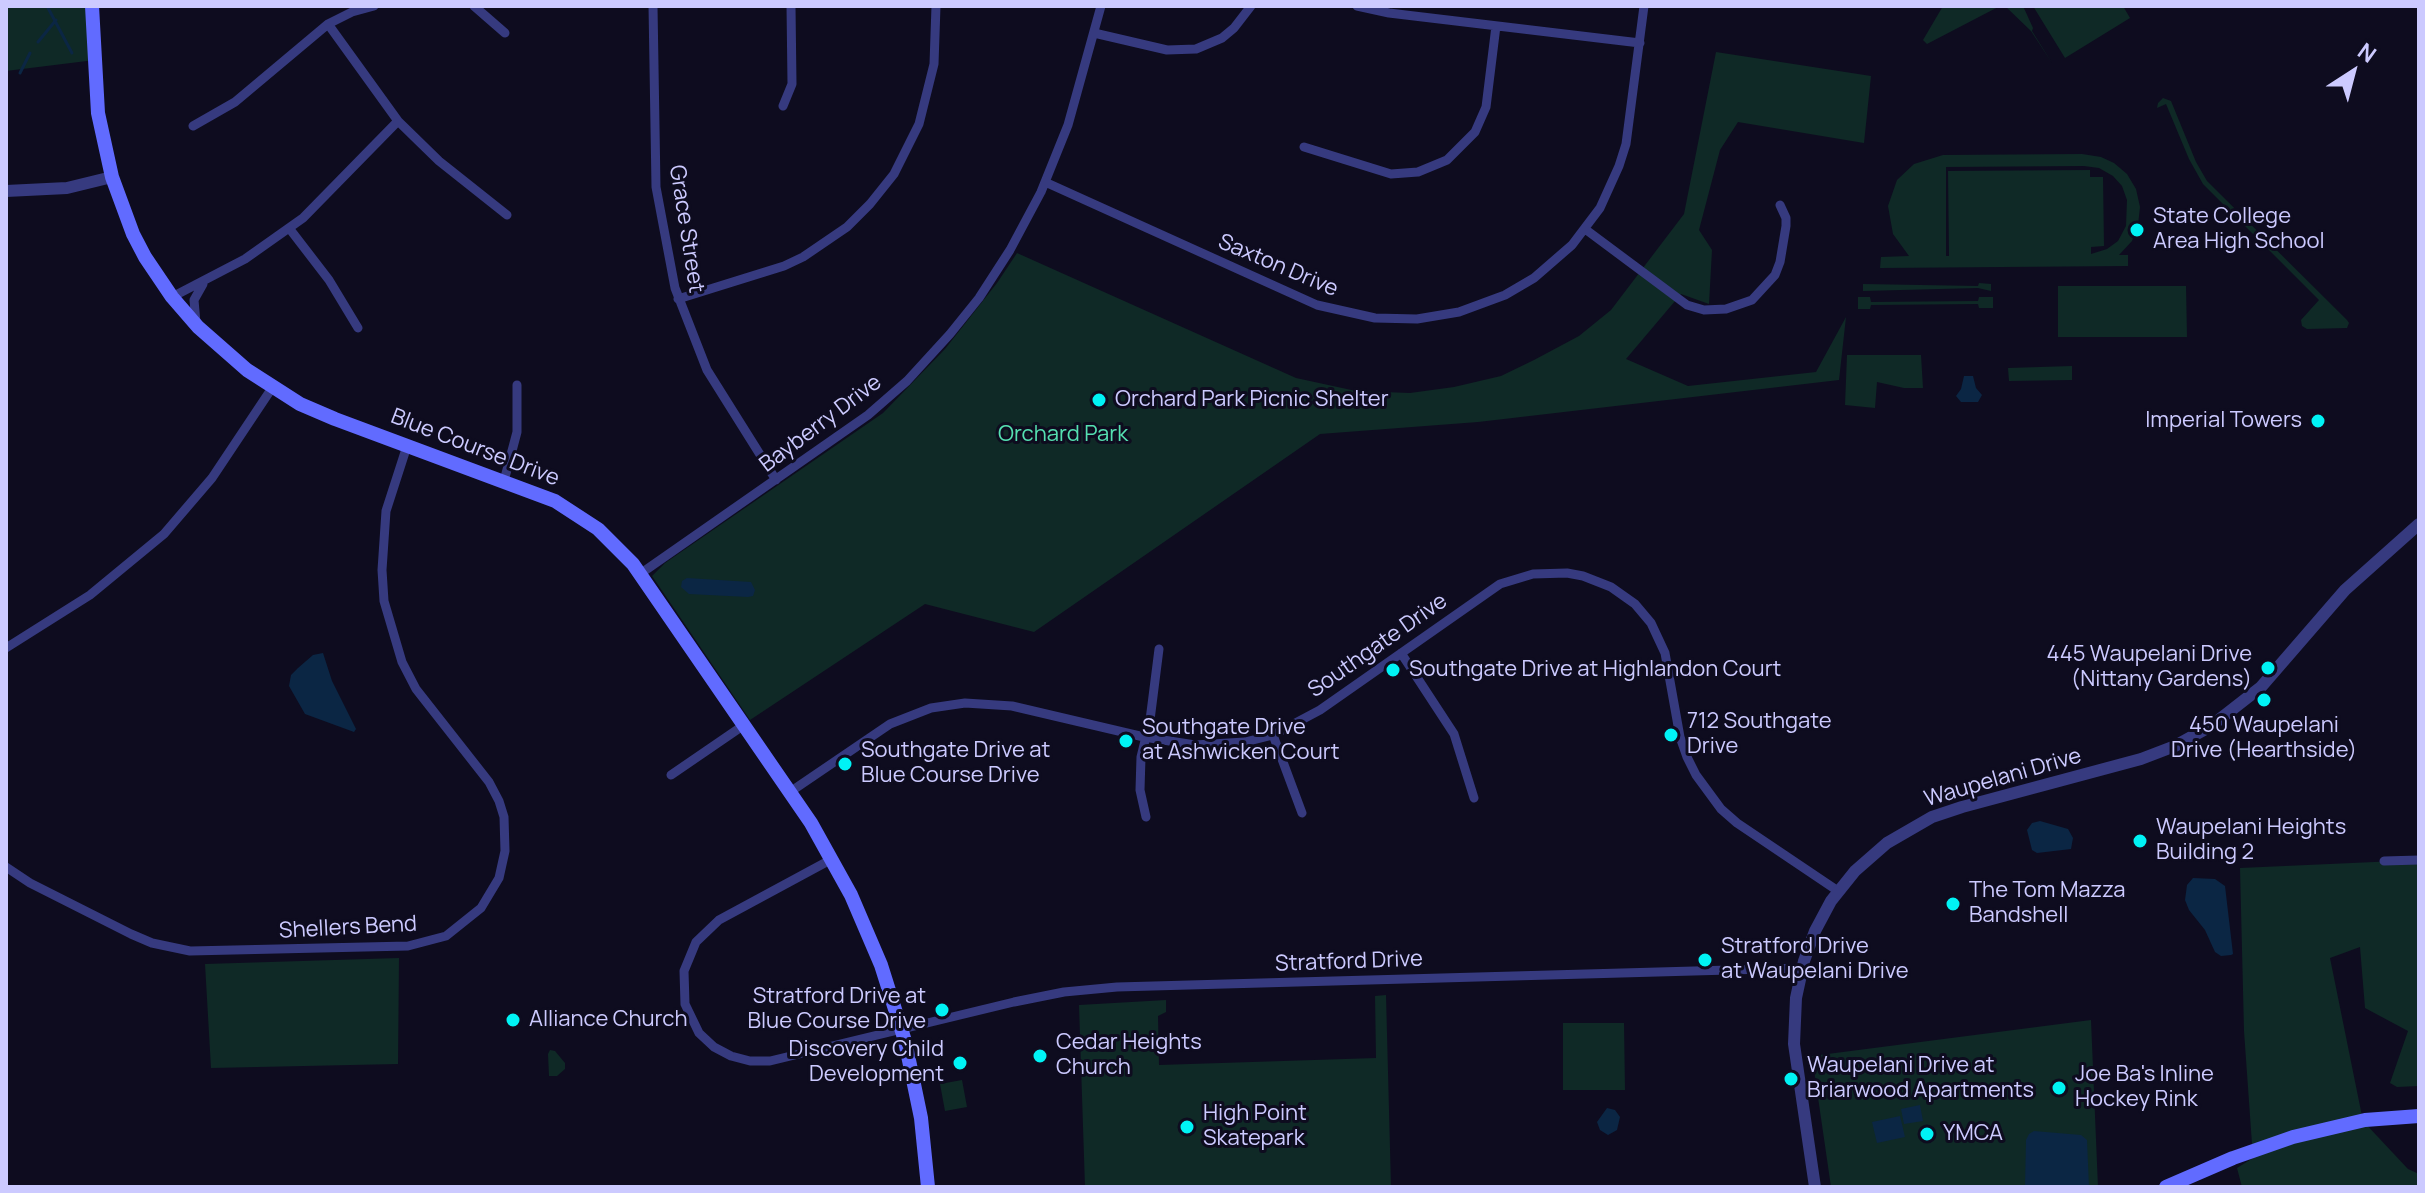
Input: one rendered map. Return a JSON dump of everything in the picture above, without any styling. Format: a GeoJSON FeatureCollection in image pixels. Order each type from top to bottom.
{"type":"FeatureCollection","features":[{"type":"Feature","properties":{"kind":"main road","name":"Blue Course Drive"},"geometry":{"type":"LineString","coordinates":[[92,6],[98,113],[112,177],[133,234],[172,297],[198,327],[231,359],[272,388],[316,411],[555,501],[582,517],[616,545],[640,574],[790,792],[832,859],[857,908],[881,965],[902,1029],[921,1118],[928,1187]]}},
{"type":"Feature","properties":{"kind":"main road"},"geometry":{"type":"LineString","coordinates":[[2166,1187],[2233,1158],[2293,1137],[2365,1120],[2419,1116]]}},
{"type":"Feature","properties":{"kind":"street"},"geometry":{"type":"LineString","coordinates":[[193,126],[235,102],[328,24],[352,12],[374,6]]}},
{"type":"Feature","properties":{"kind":"street"},"geometry":{"type":"LineString","coordinates":[[474,6],[505,33]]}},
{"type":"Feature","properties":{"kind":"street","name":"Grace Street"},"geometry":{"type":"LineString","coordinates":[[653,6],[656,187],[678,299],[707,370],[776,480]]}},
{"type":"Feature","properties":{"kind":"street"},"geometry":{"type":"LineString","coordinates":[[783,106],[792,90],[791,6]]}},
{"type":"Feature","properties":{"kind":"street"},"geometry":{"type":"LineString","coordinates":[[678,299],[784,266],[803,257],[847,227],[870,204],[894,174],[919,124],[934,64],[936,6]]}},
{"type":"Feature","properties":{"kind":"street","name":"Bayberry Drive"},"geometry":{"type":"LineString","coordinates":[[640,574],[868,415],[936,351],[979,298],[1030,217],[1068,125],[1101,6]]}},
{"type":"Feature","properties":{"kind":"street"},"geometry":{"type":"LineString","coordinates":[[1094,33],[1167,50],[1196,49],[1222,38],[1251,6]]}},
{"type":"Feature","properties":{"kind":"street"},"geometry":{"type":"LineString","coordinates":[[1357,6],[1389,13],[1640,43]]}},
{"type":"Feature","properties":{"kind":"street","name":"Saxton Drive"},"geometry":{"type":"LineString","coordinates":[[1045,182],[1317,305],[1375,318],[1417,319],[1443,316],[1482,305],[1534,278],[1560,257],[1585,229],[1607,195],[1619,166],[1630,122],[1644,6]]}},
{"type":"Feature","properties":{"kind":"street"},"geometry":{"type":"LineString","coordinates":[[328,24],[398,121],[439,161],[507,215]]}},
{"type":"Feature","properties":{"kind":"street"},"geometry":{"type":"LineString","coordinates":[[1304,147],[1391,174],[1418,172],[1447,160],[1475,132],[1486,107],[1496,26]]}},
{"type":"Feature","properties":{"kind":"street"},"geometry":{"type":"LineString","coordinates":[[172,297],[245,259],[289,228],[398,121]]}},
{"type":"Feature","properties":{"kind":"street"},"geometry":{"type":"LineString","coordinates":[[6,191],[67,188],[112,177]]}},
{"type":"Feature","properties":{"kind":"street"},"geometry":{"type":"LineString","coordinates":[[1585,229],[1680,301],[1704,310],[1726,309],[1752,300],[1775,275],[1786,226],[1780,205]]}},
{"type":"Feature","properties":{"kind":"street"},"geometry":{"type":"LineString","coordinates":[[289,228],[329,280],[358,328]]}},
{"type":"Feature","properties":{"kind":"street"},"geometry":{"type":"LineString","coordinates":[[198,327],[194,303],[205,281]]}},
{"type":"Feature","properties":{"kind":"street"},"geometry":{"type":"LineString","coordinates":[[504,481],[517,432],[517,385]]}},
{"type":"Feature","properties":{"kind":"street"},"geometry":{"type":"LineString","coordinates":[[6,648],[90,595],[164,534],[212,478],[272,388]]}},
{"type":"Feature","properties":{"kind":"street","name":"Shellers Bend"},"geometry":{"type":"LineString","coordinates":[[6,867],[30,883],[131,934],[152,943],[190,951],[408,946],[446,936],[481,908],[499,878],[505,851],[504,817],[499,801],[489,782],[416,689],[402,662],[384,601],[382,545],[386,511],[407,446]]}},
{"type":"Feature","properties":{"kind":"street","name":"Waupelani Drive"},"geometry":{"type":"LineString","coordinates":[[1815,1187],[1794,1044],[1795,1006],[1802,968],[1815,931],[1838,891],[1880,848],[1932,817],[2145,758],[2211,726],[2261,687],[2345,590],[2419,524]]}},
{"type":"Feature","properties":{"kind":"street","name":"Southgate Drive"},"geometry":{"type":"LineString","coordinates":[[790,792],[890,724],[931,708],[965,703],[1012,706],[1174,743],[1209,745],[1245,742],[1275,734],[1320,710],[1481,596],[1516,578],[1551,572],[1567,573],[1611,587],[1635,604],[1656,631],[1668,663],[1683,747],[1707,792],[1737,823],[1838,891]]}},
{"type":"Feature","properties":{"kind":"street"},"geometry":{"type":"LineString","coordinates":[[1146,817],[1140,780],[1159,649]]}},
{"type":"Feature","properties":{"kind":"street"},"geometry":{"type":"LineString","coordinates":[[1401,653],[1454,734],[1474,798]]}},
{"type":"Feature","properties":{"kind":"street"},"geometry":{"type":"LineString","coordinates":[[671,775],[744,725]]}},
{"type":"Feature","properties":{"kind":"street"},"geometry":{"type":"LineString","coordinates":[[1275,734],[1302,813]]}},
{"type":"Feature","properties":{"kind":"street","name":"Stratford Drive"},"geometry":{"type":"LineString","coordinates":[[832,859],[719,920],[702,935],[689,954],[684,971],[685,1004],[699,1033],[714,1047],[731,1056],[770,1061],[1064,992],[1117,987],[1802,968]]}},
{"type":"Feature","properties":{"kind":"street"},"geometry":{"type":"LineString","coordinates":[[2384,861],[2419,860]]}},
{"type":"Feature","properties":{"kind":"green space"},"geometry":{"type":"Polygon","coordinates":[[[6,6],[92,6],[95,60],[6,71],[6,6]]]}},
{"type":"Feature","properties":{"kind":"green space"},"geometry":{"type":"Polygon","coordinates":[[[1943,6],[2000,6],[1927,44],[1923,40],[1943,6]]]}},
{"type":"Feature","properties":{"kind":"green space"},"geometry":{"type":"Polygon","coordinates":[[[2005,6],[2023,6],[2032,31],[2052,63],[2031,31],[2005,6]]]}},
{"type":"Feature","properties":{"kind":"green space"},"geometry":{"type":"Polygon","coordinates":[[[2033,6],[2123,6],[2130,18],[2065,58],[2033,6]]]}},
{"type":"Feature","properties":{"kind":"green space","name":"Orchard Park"},"geometry":{"type":"Polygon","coordinates":[[[1716,52],[1871,76],[1864,143],[1738,122],[1720,150],[1699,230],[1712,250],[1709,304],[1681,294],[1626,359],[1688,386],[1816,372],[1846,317],[1839,380],[1478,422],[1320,434],[1034,632],[925,604],[750,720],[652,576],[665,563],[883,413],[945,349],[1017,253],[1296,378],[1356,391],[1410,393],[1454,387],[1501,376],[1534,360],[1579,336],[1611,310],[1684,214],[1716,52]]]}},
{"type":"Feature","properties":{"kind":"green space"},"geometry":{"type":"Polygon","coordinates":[[[2163,98],[2171,101],[2207,181],[2347,320],[2347,328],[2307,329],[2302,326],[2301,320],[2319,300],[2203,184],[2166,104],[2157,108],[2163,98]]]}},
{"type":"Feature","properties":{"kind":"green space"},"geometry":{"type":"Polygon","coordinates":[[[2082,154],[2114,163],[2127,174],[2136,189],[2140,207],[2132,241],[2119,255],[2128,255],[2128,266],[1880,268],[1881,257],[1909,256],[1893,234],[1888,206],[1897,180],[1914,164],[1943,155],[2082,154]],[[1946,167],[1946,256],[1949,256],[1948,171],[2090,170],[2090,177],[2103,177],[2104,246],[2091,247],[2091,254],[2107,249],[2118,241],[2126,226],[2127,200],[2122,186],[2099,168],[1946,167]]]}},
{"type":"Feature","properties":{"kind":"green space"},"geometry":{"type":"Polygon","coordinates":[[[1979,283],[1991,284],[1991,291],[1978,288],[1863,291],[1863,284],[1978,286],[1979,283]]]}},
{"type":"Feature","properties":{"kind":"green space"},"geometry":{"type":"Polygon","coordinates":[[[2058,286],[2186,286],[2187,337],[2058,337],[2058,286]]]}},
{"type":"Feature","properties":{"kind":"green space"},"geometry":{"type":"Polygon","coordinates":[[[1858,297],[1870,297],[1871,302],[1978,301],[1979,297],[1993,297],[1993,308],[1979,308],[1978,304],[1871,305],[1870,309],[1858,309],[1858,297]]]}},
{"type":"Feature","properties":{"kind":"green space"},"geometry":{"type":"Polygon","coordinates":[[[1847,355],[1921,355],[1923,388],[1904,388],[1877,382],[1875,408],[1845,405],[1847,355]]]}},
{"type":"Feature","properties":{"kind":"green space"},"geometry":{"type":"Polygon","coordinates":[[[2072,366],[2072,380],[2009,381],[2008,368],[2072,366]]]}},
{"type":"Feature","properties":{"kind":"green space"},"geometry":{"type":"Polygon","coordinates":[[[2419,860],[2419,1086],[2397,1087],[2390,1083],[2408,1031],[2365,1008],[2360,947],[2330,958],[2363,1121],[2408,1169],[2419,1174],[2419,1187],[2242,1187],[2237,1168],[2253,1158],[2244,1031],[2240,868],[2419,860]]]}},
{"type":"Feature","properties":{"kind":"green space"},"geometry":{"type":"Polygon","coordinates":[[[399,958],[398,1064],[211,1068],[205,964],[399,958]]]}},
{"type":"Feature","properties":{"kind":"green space"},"geometry":{"type":"Polygon","coordinates":[[[1386,995],[1391,1187],[1085,1187],[1079,1005],[1166,1000],[1166,1012],[1158,1016],[1159,1065],[1376,1058],[1375,996],[1386,995]]]}},
{"type":"Feature","properties":{"kind":"green space"},"geometry":{"type":"Polygon","coordinates":[[[2091,1020],[2098,1187],[1831,1187],[1812,1056],[2091,1020]]]}},
{"type":"Feature","properties":{"kind":"green space"},"geometry":{"type":"Polygon","coordinates":[[[1563,1023],[1624,1023],[1625,1090],[1563,1090],[1563,1023]]]}},
{"type":"Feature","properties":{"kind":"green space"},"geometry":{"type":"Polygon","coordinates":[[[550,1050],[555,1051],[565,1063],[565,1069],[557,1076],[549,1076],[550,1050]]]}},
{"type":"Feature","properties":{"kind":"green space"},"geometry":{"type":"Polygon","coordinates":[[[962,1080],[967,1107],[945,1111],[940,1084],[962,1080]]]}},
{"type":"Feature","properties":{"kind":"water"},"geometry":{"type":"Polygon","coordinates":[[[1964,376],[1973,376],[1976,388],[1982,395],[1978,402],[1961,402],[1956,396],[1964,376]]]}},
{"type":"Feature","properties":{"kind":"water"},"geometry":{"type":"Polygon","coordinates":[[[687,578],[751,582],[755,590],[753,596],[748,597],[689,594],[681,587],[682,581],[687,578]]]}},
{"type":"Feature","properties":{"kind":"water"},"geometry":{"type":"Polygon","coordinates":[[[323,653],[332,681],[356,729],[354,732],[305,714],[289,686],[291,675],[298,668],[313,655],[323,653]]]}},
{"type":"Feature","properties":{"kind":"water"},"geometry":{"type":"Polygon","coordinates":[[[2040,821],[2068,829],[2073,838],[2071,849],[2037,853],[2032,850],[2027,830],[2032,823],[2040,821]]]}},
{"type":"Feature","properties":{"kind":"water"},"geometry":{"type":"Polygon","coordinates":[[[2193,878],[2215,879],[2225,886],[2233,954],[2221,956],[2215,952],[2205,930],[2189,910],[2185,900],[2187,885],[2193,878]]]}},
{"type":"Feature","properties":{"kind":"water"},"geometry":{"type":"Polygon","coordinates":[[[1920,1105],[1923,1121],[1904,1124],[1901,1109],[1920,1105]]]}},
{"type":"Feature","properties":{"kind":"water"},"geometry":{"type":"Polygon","coordinates":[[[1607,1108],[1615,1110],[1620,1117],[1617,1130],[1608,1135],[1600,1130],[1597,1122],[1607,1108]]]}},
{"type":"Feature","properties":{"kind":"water"},"geometry":{"type":"Polygon","coordinates":[[[1900,1116],[1905,1137],[1877,1143],[1872,1122],[1900,1116]]]}},
{"type":"Feature","properties":{"kind":"water"},"geometry":{"type":"Polygon","coordinates":[[[2034,1131],[2081,1135],[2087,1140],[2089,1187],[2025,1187],[2026,1140],[2034,1131]]]}},
{"type":"Feature","properties":{"kind":"waterway"},"geometry":{"type":"LineString","coordinates":[[47,6],[72,53]]}},
{"type":"Feature","properties":{"kind":"waterway"},"geometry":{"type":"LineString","coordinates":[[38,42],[56,20]]}},
{"type":"Feature","properties":{"kind":"waterway"},"geometry":{"type":"LineString","coordinates":[[20,73],[30,53]]}},
{"type":"Feature","properties":{"kind":"place","name":"State College Area High School"},"geometry":{"type":"Point","coordinates":[2137,230]}},
{"type":"Feature","properties":{"kind":"place","name":"Orchard Park Picnic Shelter"},"geometry":{"type":"Point","coordinates":[1099,400]}},
{"type":"Feature","properties":{"kind":"place","name":"Imperial Towers"},"geometry":{"type":"Point","coordinates":[2318,421]}},
{"type":"Feature","properties":{"kind":"place","name":"445 Waupelani Drive (Nittany Gardens)"},"geometry":{"type":"Point","coordinates":[2268,668]}},
{"type":"Feature","properties":{"kind":"place","name":"Southgate Drive at Highlandon Court"},"geometry":{"type":"Point","coordinates":[1393,670]}},
{"type":"Feature","properties":{"kind":"place","name":"450 Waupelani Drive (Hearthside)"},"geometry":{"type":"Point","coordinates":[2264,700]}},
{"type":"Feature","properties":{"kind":"place","name":"712 Southgate Drive"},"geometry":{"type":"Point","coordinates":[1671,735]}},
{"type":"Feature","properties":{"kind":"place","name":"Southgate Drive at Ashwicken Court"},"geometry":{"type":"Point","coordinates":[1126,741]}},
{"type":"Feature","properties":{"kind":"place","name":"Southgate Drive at Blue Course Drive"},"geometry":{"type":"Point","coordinates":[845,764]}},
{"type":"Feature","properties":{"kind":"place","name":"Waupelani Heights Building 2"},"geometry":{"type":"Point","coordinates":[2140,841]}},
{"type":"Feature","properties":{"kind":"place","name":"The Tom Mazza Bandshell"},"geometry":{"type":"Point","coordinates":[1953,904]}},
{"type":"Feature","properties":{"kind":"place","name":"Stratford Drive at Waupelani Drive"},"geometry":{"type":"Point","coordinates":[1705,960]}},
{"type":"Feature","properties":{"kind":"place","name":"Stratford Drive at Blue Course Drive"},"geometry":{"type":"Point","coordinates":[942,1010]}},
{"type":"Feature","properties":{"kind":"place","name":"Alliance Church"},"geometry":{"type":"Point","coordinates":[513,1020]}},
{"type":"Feature","properties":{"kind":"place","name":"Cedar Heights Church"},"geometry":{"type":"Point","coordinates":[1040,1056]}},
{"type":"Feature","properties":{"kind":"place","name":"Discovery Child Development"},"geometry":{"type":"Point","coordinates":[960,1063]}},
{"type":"Feature","properties":{"kind":"place","name":"Waupelani Drive at Briarwood Apartments"},"geometry":{"type":"Point","coordinates":[1791,1079]}},
{"type":"Feature","properties":{"kind":"place","name":"Joe Ba's Inline Hockey Rink"},"geometry":{"type":"Point","coordinates":[2059,1088]}},
{"type":"Feature","properties":{"kind":"place","name":"High Point Skatepark"},"geometry":{"type":"Point","coordinates":[1187,1127]}},
{"type":"Feature","properties":{"kind":"place","name":"YMCA"},"geometry":{"type":"Point","coordinates":[1927,1134]}}]}
